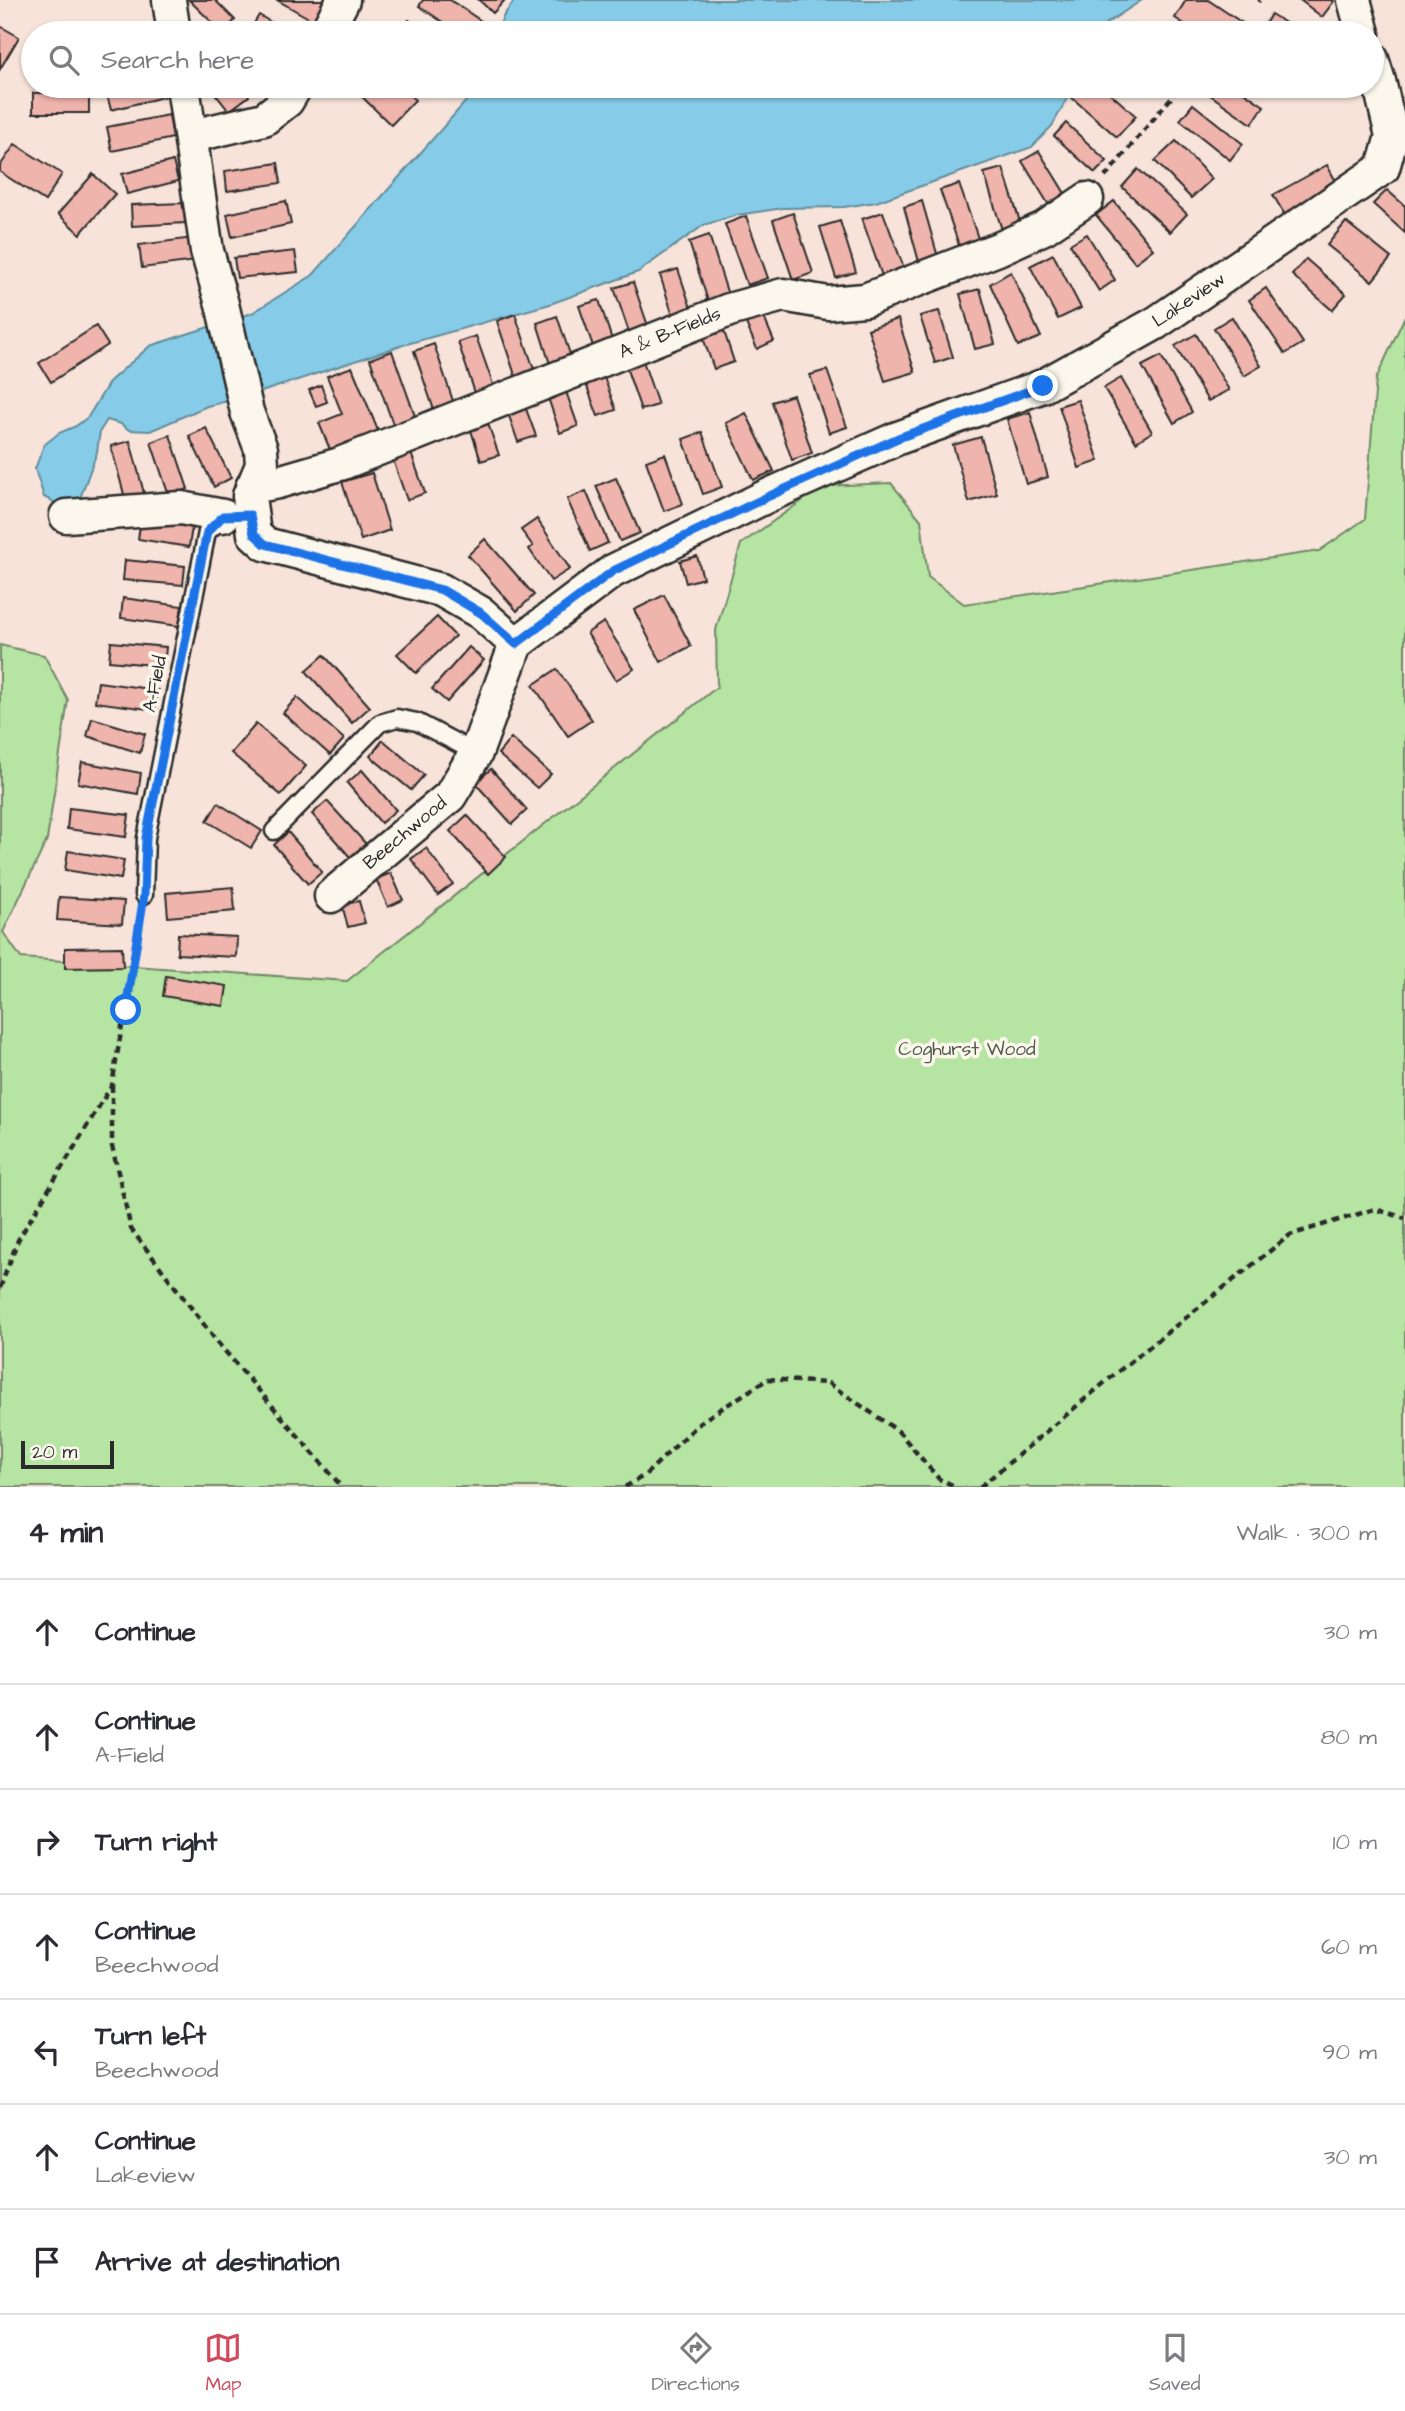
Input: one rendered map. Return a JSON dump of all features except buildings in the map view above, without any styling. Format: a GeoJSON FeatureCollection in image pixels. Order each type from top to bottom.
{"type":"FeatureCollection","features":[{"type":"Feature","properties":{"kind":"street"},"geometry":{"type":"LineString","coordinates":[[169,0],[172,21]]}},
{"type":"Feature","properties":{"kind":"street"},"geometry":{"type":"LineString","coordinates":[[332,21],[343,0]]}},
{"type":"Feature","properties":{"kind":"street"},"geometry":{"type":"LineString","coordinates":[[1354,0],[1360,21]]}},
{"type":"Feature","properties":{"kind":"street"},"geometry":{"type":"LineString","coordinates":[[185,98],[207,251],[247,412],[261,449],[262,465],[241,506]]}},
{"type":"Feature","properties":{"kind":"street"},"geometry":{"type":"LineString","coordinates":[[192,136],[264,119],[276,112],[289,98]]}},
{"type":"Feature","properties":{"kind":"street","name":"Lakeview"},"geometry":{"type":"LineString","coordinates":[[516,644],[613,571],[898,438],[1043,386],[1156,323],[1383,169],[1392,135],[1383,98]]}},
{"type":"Feature","properties":{"kind":"street","name":"A & B-Fields"},"geometry":{"type":"LineString","coordinates":[[241,506],[278,482],[340,464],[729,310],[783,295],[828,303],[865,300],[1010,244],[1045,228],[1087,199]]}},
{"type":"Feature","properties":{"kind":"street"},"geometry":{"type":"LineString","coordinates":[[66,516],[241,506]]}},
{"type":"Feature","properties":{"kind":"street"},"geometry":{"type":"LineString","coordinates":[[241,506],[254,534],[265,544],[442,590],[481,613],[516,644]]}},
{"type":"Feature","properties":{"kind":"street","name":"Beechwood"},"geometry":{"type":"LineString","coordinates":[[331,896],[450,796],[476,753],[516,644]]}},
{"type":"Feature","properties":{"kind":"lane","name":"A-Field"},"geometry":{"type":"LineString","coordinates":[[144,895],[146,838],[207,532],[241,506]]}},
{"type":"Feature","properties":{"kind":"lane"},"geometry":{"type":"LineString","coordinates":[[274,831],[380,723],[397,718],[417,722],[476,753]]}},
{"type":"Feature","properties":{"kind":"path"},"geometry":{"type":"LineString","coordinates":[[1087,199],[1171,98]]}},
{"type":"Feature","properties":{"kind":"path"},"geometry":{"type":"LineString","coordinates":[[144,895],[112,1086],[112,1146],[131,1229],[218,1343],[342,1487]]}},
{"type":"Feature","properties":{"kind":"path"},"geometry":{"type":"LineString","coordinates":[[0,1288],[18,1240],[112,1086]]}},
{"type":"Feature","properties":{"kind":"path"},"geometry":{"type":"LineString","coordinates":[[980,1487],[1115,1374],[1290,1235],[1375,1209],[1405,1217]]}},
{"type":"Feature","properties":{"kind":"path"},"geometry":{"type":"LineString","coordinates":[[625,1487],[645,1475],[702,1422],[768,1379],[828,1383],[898,1431],[939,1479],[957,1487]]}},
{"type":"Feature","properties":{"kind":"green space","name":"Coghurst Wood"},"geometry":{"type":"Polygon","coordinates":[[[1405,316],[1405,1487],[0,1487],[0,645],[44,655],[68,700],[47,840],[3,932],[21,958],[347,981],[717,687],[716,630],[741,544],[823,486],[891,483],[921,520],[928,577],[964,604],[1319,551],[1365,519],[1376,379],[1405,316]]]}},
{"type":"Feature","properties":{"kind":"water"},"geometry":{"type":"Polygon","coordinates":[[[515,0],[1142,0],[1110,21],[501,21],[515,0]]]}},
{"type":"Feature","properties":{"kind":"water"},"geometry":{"type":"Polygon","coordinates":[[[1067,98],[1052,126],[1032,147],[876,202],[844,207],[783,208],[737,215],[704,225],[638,272],[550,304],[403,345],[249,396],[207,406],[150,431],[129,430],[121,424],[107,420],[100,431],[97,452],[79,501],[67,509],[44,497],[35,469],[44,445],[88,417],[110,381],[150,346],[252,313],[313,275],[468,99],[1067,98]]]}},
{"type":"Feature","properties":{"kind":"route"},"geometry":{"type":"LineString","coordinates":[[126,1010],[144,895],[146,838],[164,743],[207,532],[223,516],[250,515],[254,534],[265,544],[442,590],[481,613],[516,644],[613,571],[898,438],[1043,386]]}}]}
